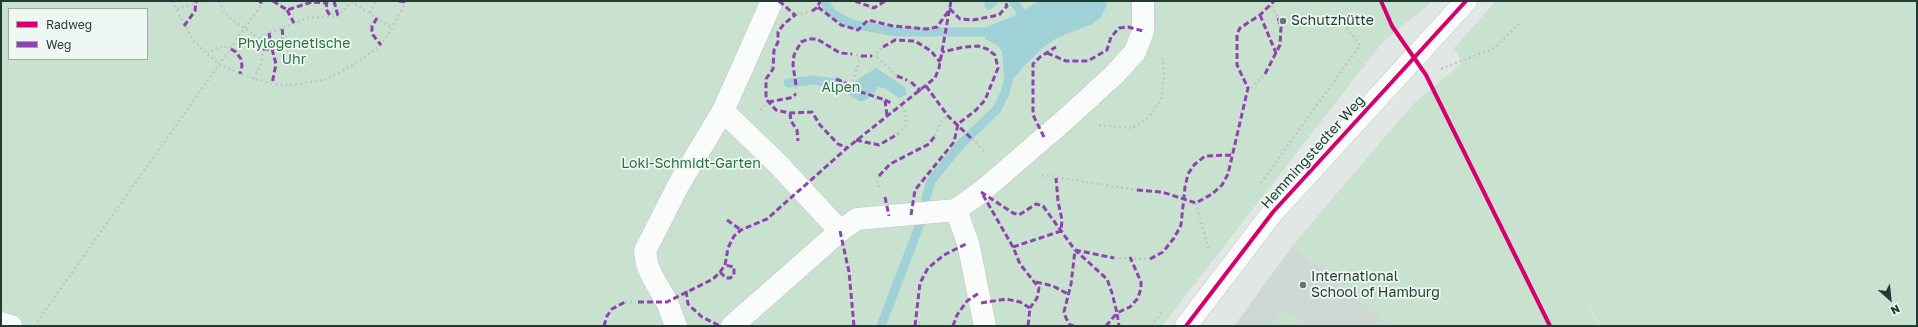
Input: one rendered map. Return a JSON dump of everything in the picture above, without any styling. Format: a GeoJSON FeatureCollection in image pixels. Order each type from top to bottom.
{"type":"FeatureCollection","features":[{"type":"Feature","properties":{"kind":"street"},"geometry":{"type":"LineString","coordinates":[[676,326],[667,302],[653,278],[647,264],[645,251],[679,184],[723,111],[772,1]]}},
{"type":"Feature","properties":{"kind":"street"},"geometry":{"type":"LineString","coordinates":[[732,326],[840,231],[857,219],[956,210],[1009,168],[1067,118],[1114,75],[1136,52],[1143,31],[1143,1]]}},
{"type":"Feature","properties":{"kind":"street","name":"Hemmingstedter Weg"},"geometry":{"type":"LineString","coordinates":[[1186,326],[1273,212],[1466,1]]}},
{"type":"Feature","properties":{"kind":"street"},"geometry":{"type":"LineString","coordinates":[[723,111],[778,164],[840,231]]}},
{"type":"Feature","properties":{"kind":"street"},"geometry":{"type":"LineString","coordinates":[[956,210],[968,243],[985,326]]}},
{"type":"Feature","properties":{"kind":"street"},"geometry":{"type":"LineString","coordinates":[[1,322],[11,326]]}},
{"type":"Feature","properties":{"kind":"path"},"geometry":{"type":"LineString","coordinates":[[172,1],[184,26],[194,42],[208,55],[220,64],[254,79],[278,85],[293,85],[328,79],[344,71],[381,44],[392,28],[406,1]]}},
{"type":"Feature","properties":{"kind":"path"},"geometry":{"type":"LineString","coordinates":[[177,9],[206,1]]}},
{"type":"Feature","properties":{"kind":"path"},"geometry":{"type":"LineString","coordinates":[[218,1],[225,13],[244,30],[262,40]]}},
{"type":"Feature","properties":{"kind":"path"},"geometry":{"type":"LineString","coordinates":[[34,326],[264,1]]}},
{"type":"Feature","properties":{"kind":"path"},"geometry":{"type":"LineString","coordinates":[[262,40],[269,33],[308,18],[338,16],[352,1],[392,28]]}},
{"type":"Feature","properties":{"kind":"path"},"geometry":{"type":"LineString","coordinates":[[370,13],[376,1]]}},
{"type":"Feature","properties":{"kind":"path"},"geometry":{"type":"LineString","coordinates":[[1381,1],[1392,26],[1403,42]]}},
{"type":"Feature","properties":{"kind":"path"},"geometry":{"type":"LineString","coordinates":[[1271,6],[1278,18]]}},
{"type":"Feature","properties":{"kind":"path"},"geometry":{"type":"LineString","coordinates":[[795,15],[812,11]]}},
{"type":"Feature","properties":{"kind":"path"},"geometry":{"type":"LineString","coordinates":[[1439,70],[1494,48],[1520,24]]}},
{"type":"Feature","properties":{"kind":"path"},"geometry":{"type":"LineString","coordinates":[[1266,177],[1360,45],[1345,26]]}},
{"type":"Feature","properties":{"kind":"path"},"geometry":{"type":"LineString","coordinates":[[1067,118],[1124,128],[1139,124],[1149,117],[1161,100],[1164,77],[1162,54],[1143,31]]}},
{"type":"Feature","properties":{"kind":"path"},"geometry":{"type":"LineString","coordinates":[[254,79],[262,60],[262,40]]}},
{"type":"Feature","properties":{"kind":"path"},"geometry":{"type":"LineString","coordinates":[[208,55],[214,48],[224,46],[231,49]]}},
{"type":"Feature","properties":{"kind":"path"},"geometry":{"type":"LineString","coordinates":[[883,47],[872,56],[878,58],[897,76]]}},
{"type":"Feature","properties":{"kind":"path"},"geometry":{"type":"LineString","coordinates":[[851,86],[860,56],[852,54]]}},
{"type":"Feature","properties":{"kind":"path"},"geometry":{"type":"LineString","coordinates":[[1251,88],[1265,74]]}},
{"type":"Feature","properties":{"kind":"path"},"geometry":{"type":"LineString","coordinates":[[1426,75],[1550,326]]}},
{"type":"Feature","properties":{"kind":"path"},"geometry":{"type":"LineString","coordinates":[[907,80],[911,82]]}},
{"type":"Feature","properties":{"kind":"path"},"geometry":{"type":"LineString","coordinates":[[796,84],[796,94]]}},
{"type":"Feature","properties":{"kind":"path"},"geometry":{"type":"LineString","coordinates":[[898,134],[906,125],[906,116],[902,105]]}},
{"type":"Feature","properties":{"kind":"path"},"geometry":{"type":"LineString","coordinates":[[935,136],[942,120],[948,116]]}},
{"type":"Feature","properties":{"kind":"path"},"geometry":{"type":"LineString","coordinates":[[972,139],[986,153],[1009,168],[1048,177],[1137,190]]}},
{"type":"Feature","properties":{"kind":"path"},"geometry":{"type":"LineString","coordinates":[[880,176],[877,187],[880,192]]}},
{"type":"Feature","properties":{"kind":"path"},"geometry":{"type":"LineString","coordinates":[[1196,203],[1209,251]]}},
{"type":"Feature","properties":{"kind":"path"},"geometry":{"type":"LineString","coordinates":[[1114,258],[1150,259]]}},
{"type":"Feature","properties":{"kind":"path"},"geometry":{"type":"LineString","coordinates":[[625,302],[638,302]]}},
{"type":"Feature","properties":{"kind":"path"},"geometry":{"type":"LineString","coordinates":[[916,318],[921,326]]}},
{"type":"Feature","properties":{"kind":"shaded area","name":"International School of Hamburg"},"geometry":{"type":"Polygon","coordinates":[[[1293,245],[1391,326],[1234,326],[1293,245]]]}},
{"type":"Feature","properties":{"kind":"green space","name":"Loki-Schmidt-Garten"},"geometry":{"type":"Polygon","coordinates":[[[1,1],[1433,1],[1382,43],[1162,326],[1,326],[1,1]]]}},
{"type":"Feature","properties":{"kind":"green space"},"geometry":{"type":"Polygon","coordinates":[[[1496,1],[1917,1],[1917,326],[1600,326],[1581,291],[1599,326],[1391,326],[1293,245],[1413,104],[1462,63],[1454,48],[1496,1]]]}},
{"type":"Feature","properties":{"kind":"green space"},"geometry":{"type":"Polygon","coordinates":[[[1283,309],[1304,326],[1270,326],[1283,309]]]}},
{"type":"Feature","properties":{"kind":"water"},"geometry":{"type":"Polygon","coordinates":[[[1039,1],[1106,1],[1107,5],[1100,18],[1092,24],[1057,38],[1045,46],[1015,77],[1004,76],[1002,51],[997,45],[985,39],[986,27],[1014,16],[1039,1]]]}},
{"type":"Feature","properties":{"kind":"water"},"geometry":{"type":"Polygon","coordinates":[[[876,68],[905,87],[907,95],[899,98],[885,88],[877,87],[875,93],[867,92],[854,85],[856,80],[876,68]]]}},
{"type":"Feature","properties":{"kind":"waterway"},"geometry":{"type":"LineString","coordinates":[[825,1],[833,14],[852,24],[896,32],[986,32]]}},
{"type":"Feature","properties":{"kind":"waterway"},"geometry":{"type":"LineString","coordinates":[[989,5],[993,1]]}},
{"type":"Feature","properties":{"kind":"waterway"},"geometry":{"type":"LineString","coordinates":[[1013,1],[1021,12]]}},
{"type":"Feature","properties":{"kind":"waterway"},"geometry":{"type":"LineString","coordinates":[[926,198],[931,181],[961,144],[997,109],[1005,93],[1009,77]]}},
{"type":"Feature","properties":{"kind":"waterway"},"geometry":{"type":"LineString","coordinates":[[788,83],[813,80],[843,85],[861,97],[867,92]]}},
{"type":"Feature","properties":{"kind":"waterway"},"geometry":{"type":"LineString","coordinates":[[881,326],[920,224]]}},
{"type":"Feature","properties":{"kind":"marked path"},"geometry":{"type":"LineString","coordinates":[[184,26],[195,11],[196,1]]}},
{"type":"Feature","properties":{"kind":"marked path"},"geometry":{"type":"LineString","coordinates":[[273,1],[287,10],[312,2],[326,3]]}},
{"type":"Feature","properties":{"kind":"marked path"},"geometry":{"type":"LineString","coordinates":[[327,1],[326,9],[331,17]]}},
{"type":"Feature","properties":{"kind":"marked path"},"geometry":{"type":"LineString","coordinates":[[334,1],[338,16]]}},
{"type":"Feature","properties":{"kind":"marked path"},"geometry":{"type":"LineString","coordinates":[[399,1],[406,2]]}},
{"type":"Feature","properties":{"kind":"marked path"},"geometry":{"type":"LineString","coordinates":[[779,1],[795,15],[784,24],[778,32],[778,42],[774,50],[773,69],[766,79],[766,99],[776,110],[790,113],[812,112],[820,125],[838,144],[847,148]]}},
{"type":"Feature","properties":{"kind":"marked path"},"geometry":{"type":"LineString","coordinates":[[812,11],[818,7],[820,1]]}},
{"type":"Feature","properties":{"kind":"marked path"},"geometry":{"type":"LineString","coordinates":[[855,1],[874,8],[885,1]]}},
{"type":"Feature","properties":{"kind":"marked path"},"geometry":{"type":"LineString","coordinates":[[638,302],[667,302],[713,279],[725,265],[728,248],[734,236],[741,230],[767,219],[847,148],[935,78],[939,68],[951,1]]}},
{"type":"Feature","properties":{"kind":"marked path"},"geometry":{"type":"LineString","coordinates":[[818,7],[841,25],[858,30],[868,20],[893,26],[927,29],[937,27],[950,9],[960,19],[973,20],[999,15],[1007,6],[1005,1]]}},
{"type":"Feature","properties":{"kind":"marked path"},"geometry":{"type":"LineString","coordinates":[[1137,190],[1162,192],[1196,203],[1212,194],[1222,185],[1228,174],[1248,88],[1237,65],[1237,34],[1240,28],[1260,15],[1274,1]]}},
{"type":"Feature","properties":{"kind":"marked path"},"geometry":{"type":"LineString","coordinates":[[287,10],[294,23]]}},
{"type":"Feature","properties":{"kind":"marked path"},"geometry":{"type":"LineString","coordinates":[[1260,15],[1276,53]]}},
{"type":"Feature","properties":{"kind":"marked path"},"geometry":{"type":"LineString","coordinates":[[377,18],[372,26],[372,31],[373,35],[381,45]]}},
{"type":"Feature","properties":{"kind":"marked path"},"geometry":{"type":"LineString","coordinates":[[1265,74],[1280,45],[1281,27],[1278,18]]}},
{"type":"Feature","properties":{"kind":"marked path"},"geometry":{"type":"LineString","coordinates":[[1047,53],[1066,61],[1088,61],[1107,50],[1111,37],[1119,28],[1128,27],[1143,31]]}},
{"type":"Feature","properties":{"kind":"marked path"},"geometry":{"type":"LineString","coordinates":[[269,33],[272,49],[281,44],[283,37],[282,28]]}},
{"type":"Feature","properties":{"kind":"marked path"},"geometry":{"type":"LineString","coordinates":[[796,85],[793,65],[794,55],[801,42],[809,39],[817,39],[840,53],[852,54]]}},
{"type":"Feature","properties":{"kind":"marked path"},"geometry":{"type":"LineString","coordinates":[[883,47],[895,40],[915,41],[931,51],[940,62]]}},
{"type":"Feature","properties":{"kind":"marked path"},"geometry":{"type":"LineString","coordinates":[[911,215],[915,190],[954,142],[958,124],[976,110],[985,100],[998,68],[995,55],[987,49],[978,46],[964,47],[942,52]]}},
{"type":"Feature","properties":{"kind":"marked path"},"geometry":{"type":"LineString","coordinates":[[1044,137],[1033,115],[1033,64],[1040,57],[1056,47]]}},
{"type":"Feature","properties":{"kind":"marked path"},"geometry":{"type":"LineString","coordinates":[[231,49],[236,52],[241,59],[242,66],[240,74]]}},
{"type":"Feature","properties":{"kind":"marked path"},"geometry":{"type":"LineString","coordinates":[[263,49],[272,49],[276,64],[272,84]]}},
{"type":"Feature","properties":{"kind":"marked path"},"geometry":{"type":"LineString","coordinates":[[861,56],[872,56]]}},
{"type":"Feature","properties":{"kind":"marked path"},"geometry":{"type":"LineString","coordinates":[[897,76],[907,80]]}},
{"type":"Feature","properties":{"kind":"marked path"},"geometry":{"type":"LineString","coordinates":[[836,79],[858,91],[885,100],[887,116]]}},
{"type":"Feature","properties":{"kind":"marked path"},"geometry":{"type":"LineString","coordinates":[[911,82],[921,91]]}},
{"type":"Feature","properties":{"kind":"marked path"},"geometry":{"type":"LineString","coordinates":[[926,86],[948,116],[972,139]]}},
{"type":"Feature","properties":{"kind":"marked path"},"geometry":{"type":"LineString","coordinates":[[768,102],[790,98],[796,94]]}},
{"type":"Feature","properties":{"kind":"marked path"},"geometry":{"type":"LineString","coordinates":[[885,100],[893,104]]}},
{"type":"Feature","properties":{"kind":"marked path"},"geometry":{"type":"LineString","coordinates":[[790,113],[791,121],[797,130],[798,141]]}},
{"type":"Feature","properties":{"kind":"marked path"},"geometry":{"type":"LineString","coordinates":[[856,140],[879,145],[898,134]]}},
{"type":"Feature","properties":{"kind":"marked path"},"geometry":{"type":"LineString","coordinates":[[879,176],[890,164],[929,144],[935,136]]}},
{"type":"Feature","properties":{"kind":"marked path"},"geometry":{"type":"LineString","coordinates":[[1150,259],[1163,252],[1174,238],[1181,225],[1185,187],[1188,174],[1194,165],[1205,156],[1232,155]]}},
{"type":"Feature","properties":{"kind":"marked path"},"geometry":{"type":"LineString","coordinates":[[1013,247],[1061,231],[1062,220],[1058,201],[1056,178]]}},
{"type":"Feature","properties":{"kind":"marked path"},"geometry":{"type":"LineString","coordinates":[[981,192],[1013,213],[1019,215],[1036,204],[1043,206],[1075,250],[1107,279],[1117,313],[1130,307],[1138,298],[1141,288],[1141,282],[1130,257]]}},
{"type":"Feature","properties":{"kind":"marked path"},"geometry":{"type":"LineString","coordinates":[[983,195],[1013,247],[1020,264],[1039,288],[1037,298],[1030,308]]}},
{"type":"Feature","properties":{"kind":"marked path"},"geometry":{"type":"LineString","coordinates":[[885,197],[889,216]]}},
{"type":"Feature","properties":{"kind":"marked path"},"geometry":{"type":"LineString","coordinates":[[727,220],[741,230]]}},
{"type":"Feature","properties":{"kind":"marked path"},"geometry":{"type":"LineString","coordinates":[[840,231],[849,272],[854,326]]}},
{"type":"Feature","properties":{"kind":"marked path"},"geometry":{"type":"LineString","coordinates":[[915,326],[920,283],[928,268],[944,255],[968,243]]}},
{"type":"Feature","properties":{"kind":"marked path"},"geometry":{"type":"LineString","coordinates":[[1075,250],[1114,258]]}},
{"type":"Feature","properties":{"kind":"marked path"},"geometry":{"type":"LineString","coordinates":[[1074,326],[1070,325],[1064,312],[1071,284],[1075,250]]}},
{"type":"Feature","properties":{"kind":"marked path"},"geometry":{"type":"LineString","coordinates":[[720,272],[726,278],[730,278],[734,275],[734,267],[725,265]]}},
{"type":"Feature","properties":{"kind":"marked path"},"geometry":{"type":"LineString","coordinates":[[1036,282],[1053,286],[1068,294]]}},
{"type":"Feature","properties":{"kind":"marked path"},"geometry":{"type":"LineString","coordinates":[[686,291],[688,304],[702,317],[720,326]]}},
{"type":"Feature","properties":{"kind":"marked path"},"geometry":{"type":"LineString","coordinates":[[953,326],[957,315],[967,301],[979,293]]}},
{"type":"Feature","properties":{"kind":"marked path"},"geometry":{"type":"LineString","coordinates":[[981,303],[1006,299],[1020,302],[1030,308],[1028,326]]}},
{"type":"Feature","properties":{"kind":"marked path"},"geometry":{"type":"LineString","coordinates":[[604,326],[607,316],[612,309],[625,302]]}},
{"type":"Feature","properties":{"kind":"marked path"},"geometry":{"type":"LineString","coordinates":[[1106,326],[1117,313],[1119,326]]}},
{"type":"Feature","properties":{"kind":"cycle path"},"geometry":{"type":"LineString","coordinates":[[1381,1],[1392,26],[1426,75],[1550,326]]}},
{"type":"Feature","properties":{"kind":"cycle path"},"geometry":{"type":"LineString","coordinates":[[1186,326],[1273,212],[1466,1]]}},
{"type":"Feature","properties":{"kind":"place","name":"Schutzhütte"},"geometry":{"type":"Point","coordinates":[1283,21]}},
{"type":"Feature","properties":{"kind":"place","name":"International School of Hamburg"},"geometry":{"type":"Point","coordinates":[1303,285]}},
{"type":"Feature","properties":{"kind":"park label","name":"Phylogenetische Uhr"},"geometry":{"type":"Point","coordinates":[294,52]}},
{"type":"Feature","properties":{"kind":"park label","name":"Alpen"},"geometry":{"type":"Point","coordinates":[841,88]}}]}
